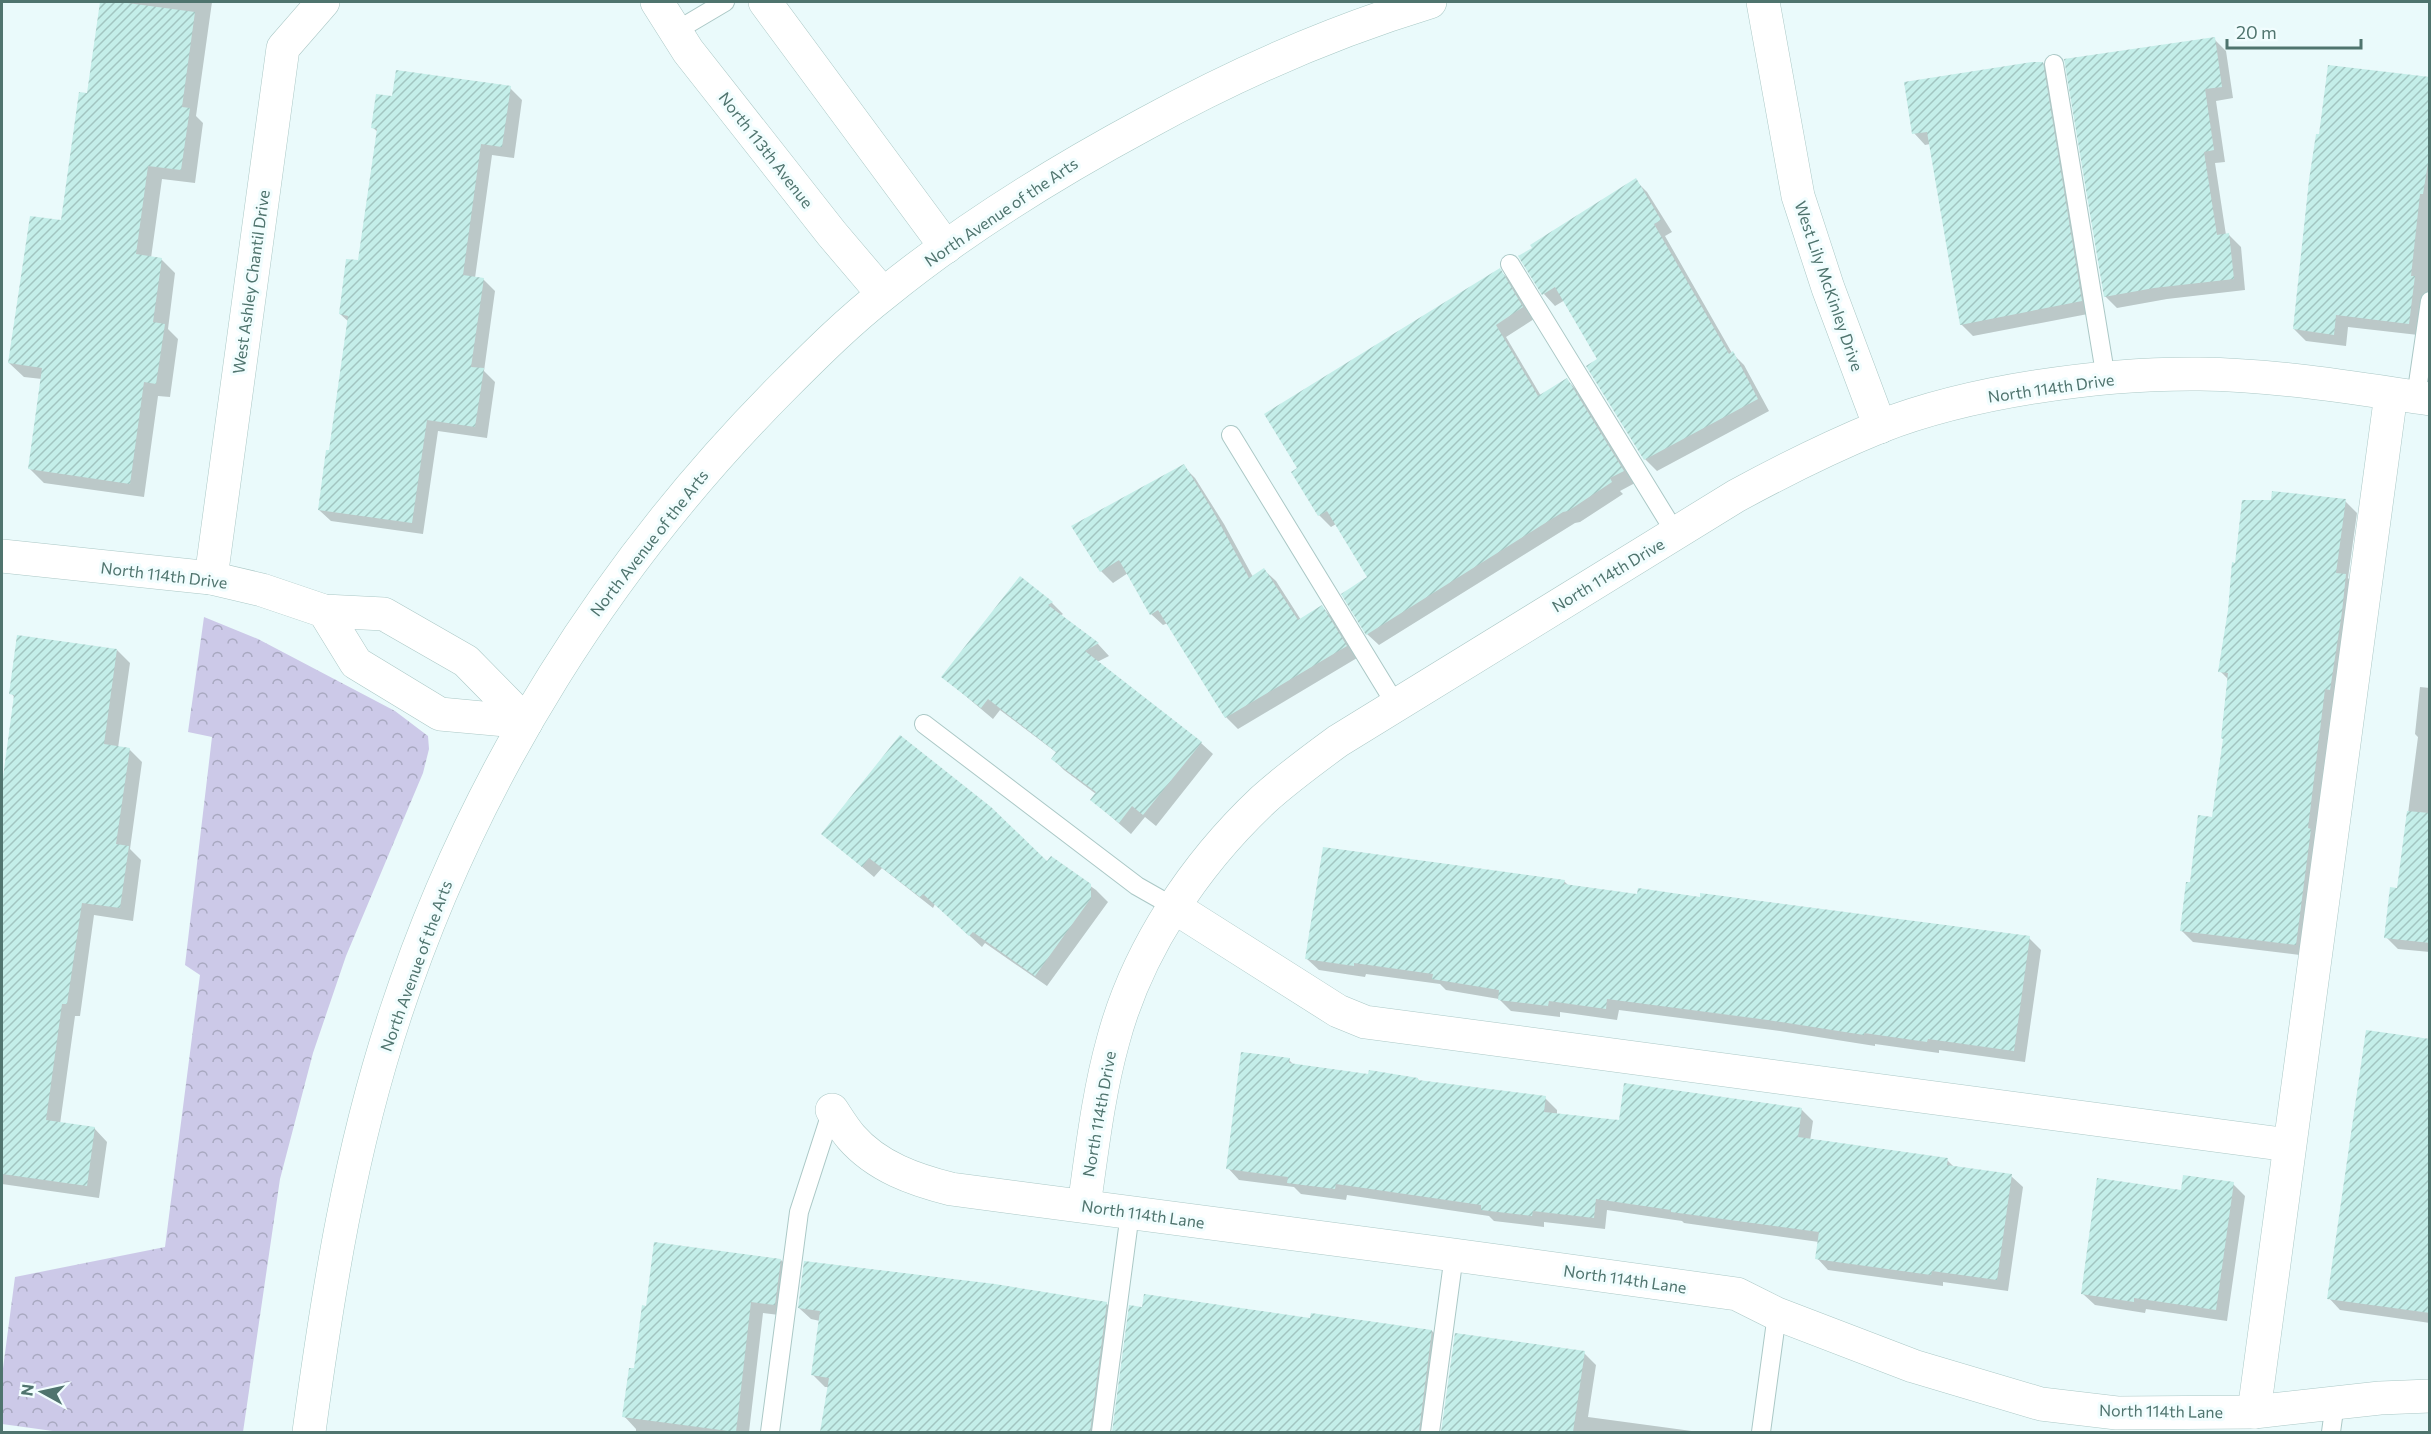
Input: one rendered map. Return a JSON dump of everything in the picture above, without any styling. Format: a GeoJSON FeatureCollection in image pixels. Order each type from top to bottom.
{"type":"FeatureCollection","features":[{"type":"Feature","properties":{"kind":"street","name":"West Ashley Chantil Drive"},"geometry":{"type":"LineString","coordinates":[[211,578],[283,48],[323,2]]}},
{"type":"Feature","properties":{"kind":"street","name":"North 113th Avenue"},"geometry":{"type":"LineString","coordinates":[[657,2],[688,51],[832,234],[883,294]]}},
{"type":"Feature","properties":{"kind":"street"},"geometry":{"type":"LineString","coordinates":[[765,2],[946,247]]}},
{"type":"Feature","properties":{"kind":"street","name":"North Avenue of the Arts"},"geometry":{"type":"LineString","coordinates":[[309,1432],[352,1167],[379,1065],[396,1012],[440,897],[466,837],[526,722],[596,609],[670,510],[761,409],[857,316],[946,247],[1027,191],[1095,150],[1249,70],[1325,38],[1430,2]]}},
{"type":"Feature","properties":{"kind":"street","name":"West Lily McKinley Drive"},"geometry":{"type":"LineString","coordinates":[[1763,2],[1798,196],[1825,279],[1880,427]]}},
{"type":"Feature","properties":{"kind":"street","name":"North 114th Drive"},"geometry":{"type":"LineString","coordinates":[[1084,1206],[1102,1085],[1113,1038],[1128,996],[1174,907],[1227,837],[1262,801],[1328,748],[1676,534],[1780,472],[1880,427],[1968,401],[2056,385],[2106,379],[2199,374],[2250,376],[2412,397]]}},
{"type":"Feature","properties":{"kind":"street"},"geometry":{"type":"LineString","coordinates":[[2254,1412],[2288,1144],[2412,397]]}},
{"type":"Feature","properties":{"kind":"street","name":"North 114th Drive"},"geometry":{"type":"LineString","coordinates":[[2,556],[211,578],[262,590],[324,611],[384,614],[466,661],[526,722]]}},
{"type":"Feature","properties":{"kind":"street"},"geometry":{"type":"LineString","coordinates":[[324,611],[356,663],[440,714],[526,722]]}},
{"type":"Feature","properties":{"kind":"street"},"geometry":{"type":"LineString","coordinates":[[1174,907],[1338,1011],[1365,1022],[2288,1144]]}},
{"type":"Feature","properties":{"kind":"street","name":"North 114th Lane"},"geometry":{"type":"LineString","coordinates":[[832,1110],[852,1138],[879,1161],[915,1179],[951,1189],[1737,1294],[1778,1314],[1913,1366],[2041,1404],[2117,1413],[2254,1412],[2333,1418],[2430,1396]]}},
{"type":"Feature","properties":{"kind":"lane"},"geometry":{"type":"LineString","coordinates":[[676,31],[725,2]]}},
{"type":"Feature","properties":{"kind":"lane"},"geometry":{"type":"LineString","coordinates":[[2054,64],[2106,379]]}},
{"type":"Feature","properties":{"kind":"lane"},"geometry":{"type":"LineString","coordinates":[[1510,264],[1676,534]]}},
{"type":"Feature","properties":{"kind":"lane"},"geometry":{"type":"LineString","coordinates":[[2412,397],[2430,301]]}},
{"type":"Feature","properties":{"kind":"lane"},"geometry":{"type":"LineString","coordinates":[[1231,435],[1396,705]]}},
{"type":"Feature","properties":{"kind":"lane"},"geometry":{"type":"LineString","coordinates":[[924,724],[1137,886],[1174,907]]}},
{"type":"Feature","properties":{"kind":"lane"},"geometry":{"type":"LineString","coordinates":[[770,1432],[799,1212],[832,1110]]}},
{"type":"Feature","properties":{"kind":"lane"},"geometry":{"type":"LineString","coordinates":[[1101,1432],[1131,1213]]}},
{"type":"Feature","properties":{"kind":"lane"},"geometry":{"type":"LineString","coordinates":[[1430,1432],[1454,1255]]}},
{"type":"Feature","properties":{"kind":"lane"},"geometry":{"type":"LineString","coordinates":[[1761,1432],[1778,1314]]}},
{"type":"Feature","properties":{"kind":"green space"},"geometry":{"type":"Polygon","coordinates":[[[204,617],[258,639],[395,711],[428,736],[429,749],[423,773],[346,956],[313,1053],[280,1179],[243,1432],[60,1432],[2,1424],[2,1376],[15,1277],[165,1247],[200,975],[185,965],[212,737],[188,732],[204,617]]]}},
{"type":"Feature","properties":{"kind":"building"},"geometry":{"type":"Polygon","coordinates":[[[100,2],[120,2],[195,12],[182,107],[190,108],[181,170],[148,166],[136,254],[162,258],[153,322],[165,324],[156,384],[144,382],[130,484],[28,469],[42,368],[8,363],[30,216],[61,220],[79,92],[87,93],[100,2]]]}},
{"type":"Feature","properties":{"kind":"building"},"geometry":{"type":"Polygon","coordinates":[[[2215,37],[2222,87],[2205,89],[2214,150],[2204,152],[2217,235],[2229,233],[2234,279],[2154,288],[2104,297],[2064,59],[2215,37]]]}},
{"type":"Feature","properties":{"kind":"building"},"geometry":{"type":"Polygon","coordinates":[[[2043,62],[2082,301],[1960,325],[1927,132],[1912,134],[1904,82],[2043,62]]]}},
{"type":"Feature","properties":{"kind":"building"},"geometry":{"type":"Polygon","coordinates":[[[2328,65],[2430,77],[2430,151],[2423,194],[2420,194],[2411,276],[2415,276],[2409,324],[2336,315],[2334,335],[2293,329],[2309,180],[2316,134],[2319,134],[2328,65]]]}},
{"type":"Feature","properties":{"kind":"building"},"geometry":{"type":"Polygon","coordinates":[[[396,70],[511,86],[502,147],[481,144],[463,275],[484,278],[471,367],[484,368],[475,427],[427,420],[412,523],[318,510],[348,316],[339,314],[346,259],[358,260],[377,129],[371,128],[376,94],[392,96],[396,70]]]}},
{"type":"Feature","properties":{"kind":"building"},"geometry":{"type":"Polygon","coordinates":[[[1636,178],[1661,220],[1654,224],[1729,354],[1733,351],[1758,399],[1644,460],[1586,366],[1597,359],[1555,287],[1542,295],[1518,256],[1532,248],[1530,245],[1636,178]]]}},
{"type":"Feature","properties":{"kind":"building"},"geometry":{"type":"Polygon","coordinates":[[[1500,268],[1523,307],[1496,325],[1538,396],[1567,378],[1624,471],[1610,478],[1612,482],[1568,511],[1366,635],[1341,594],[1367,577],[1327,511],[1318,516],[1291,472],[1297,468],[1264,414],[1500,268]]]}},
{"type":"Feature","properties":{"kind":"building"},"geometry":{"type":"Polygon","coordinates":[[[1184,464],[1213,511],[1249,578],[1264,568],[1298,620],[1322,605],[1347,646],[1225,718],[1158,610],[1150,615],[1119,560],[1100,572],[1071,526],[1184,464]]]}},
{"type":"Feature","properties":{"kind":"building"},"geometry":{"type":"Polygon","coordinates":[[[2272,491],[2346,499],[2336,573],[2346,574],[2342,612],[2330,690],[2325,689],[2308,828],[2311,829],[2296,945],[2180,931],[2186,882],[2190,882],[2198,815],[2212,817],[2223,739],[2221,738],[2228,673],[2218,672],[2242,500],[2271,500],[2272,491]]]}},
{"type":"Feature","properties":{"kind":"building"},"geometry":{"type":"Polygon","coordinates":[[[1020,576],[1053,602],[1048,605],[1099,643],[1085,651],[1202,742],[1143,815],[1132,806],[1119,823],[1090,800],[1096,792],[1051,759],[1056,752],[988,699],[981,708],[941,677],[1020,576]]]}},
{"type":"Feature","properties":{"kind":"building"},"geometry":{"type":"Polygon","coordinates":[[[17,635],[117,649],[104,744],[130,748],[116,844],[129,846],[120,908],[82,903],[67,1004],[62,1004],[46,1120],[95,1127],[87,1186],[2,1174],[2,785],[14,695],[9,694],[17,635]]]}},
{"type":"Feature","properties":{"kind":"building"},"geometry":{"type":"Polygon","coordinates":[[[900,735],[991,807],[1047,861],[1051,856],[1091,884],[1091,898],[1035,976],[973,932],[969,936],[923,894],[920,897],[869,858],[862,867],[821,834],[900,735]]]}},
{"type":"Feature","properties":{"kind":"building"},"geometry":{"type":"Polygon","coordinates":[[[2407,811],[2430,813],[2430,943],[2384,938],[2390,887],[2397,888],[2407,811]]]}},
{"type":"Feature","properties":{"kind":"building"},"geometry":{"type":"Polygon","coordinates":[[[1323,847],[1565,880],[1564,884],[1637,894],[1638,888],[1700,897],[1700,893],[2030,936],[2014,1051],[1928,1039],[1927,1042],[1864,1033],[1864,1035],[1607,999],[1606,1009],[1549,1001],[1548,1006],[1498,1000],[1499,990],[1432,979],[1433,974],[1305,959],[1323,847]]]}},
{"type":"Feature","properties":{"kind":"building"},"geometry":{"type":"Polygon","coordinates":[[[2366,1030],[2430,1039],[2430,1313],[2327,1299],[2366,1030]]]}},
{"type":"Feature","properties":{"kind":"building"},"geometry":{"type":"Polygon","coordinates":[[[1241,1052],[1290,1058],[1289,1063],[1368,1074],[1369,1070],[1418,1078],[1418,1080],[1546,1096],[1544,1112],[1619,1120],[1624,1083],[1802,1108],[1798,1137],[1948,1158],[1947,1165],[2012,1174],[1997,1280],[1932,1271],[1931,1275],[1815,1259],[1819,1232],[1671,1212],[1671,1210],[1596,1199],[1594,1218],[1533,1211],[1532,1216],[1481,1210],[1481,1205],[1336,1184],[1335,1189],[1287,1183],[1288,1177],[1226,1169],[1241,1052]]]}},
{"type":"Feature","properties":{"kind":"building"},"geometry":{"type":"Polygon","coordinates":[[[2183,1175],[2234,1182],[2216,1310],[2134,1298],[2134,1302],[2081,1294],[2097,1178],[2181,1190],[2183,1175]]]}},
{"type":"Feature","properties":{"kind":"building"},"geometry":{"type":"Polygon","coordinates":[[[654,1242],[781,1259],[775,1305],[751,1302],[736,1432],[622,1417],[629,1368],[634,1368],[642,1305],[646,1306],[654,1242]]]}},
{"type":"Feature","properties":{"kind":"building"},"geometry":{"type":"Polygon","coordinates":[[[804,1261],[995,1284],[1107,1302],[1090,1432],[820,1432],[829,1378],[811,1375],[820,1311],[798,1308],[804,1261]]]}},
{"type":"Feature","properties":{"kind":"building"},"geometry":{"type":"Polygon","coordinates":[[[1144,1294],[1310,1318],[1311,1313],[1432,1330],[1419,1432],[1112,1432],[1129,1305],[1142,1307],[1144,1294]]]}},
{"type":"Feature","properties":{"kind":"building"},"geometry":{"type":"Polygon","coordinates":[[[1455,1333],[1585,1351],[1573,1432],[1441,1432],[1455,1333]]]}}]}
